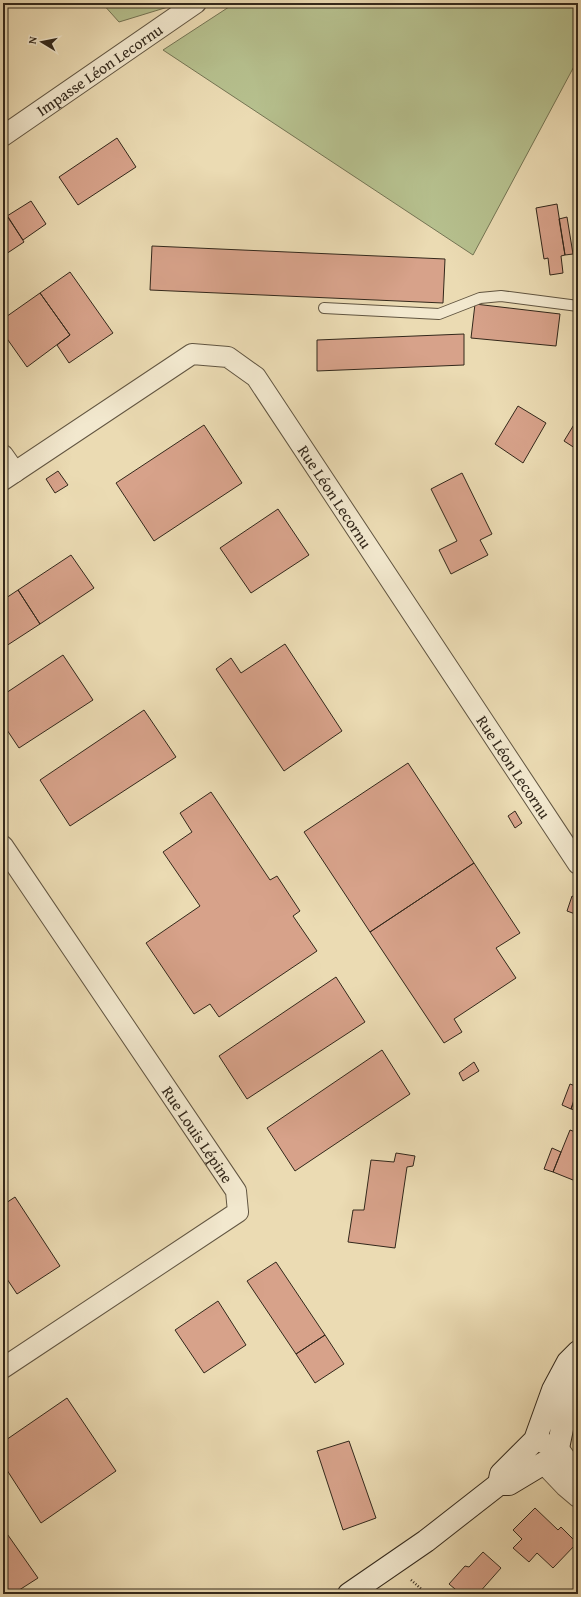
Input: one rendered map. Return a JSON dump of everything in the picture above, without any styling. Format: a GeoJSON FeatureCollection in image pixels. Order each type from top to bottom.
{"type":"FeatureCollection","features":[{"type":"Feature","properties":{"kind":"street","name":"Impasse Léon Lecornu"},"geometry":{"type":"LineString","coordinates":[[3,136],[196,3]]}},
{"type":"Feature","properties":{"kind":"street","name":"Rue Léon Lecornu"},"geometry":{"type":"LineString","coordinates":[[9,476],[192,354],[228,358],[256,377],[578,864]]}},
{"type":"Feature","properties":{"kind":"street"},"geometry":{"type":"LineString","coordinates":[[3,455],[9,476]]}},
{"type":"Feature","properties":{"kind":"street","name":"Rue Louis Lépine"},"geometry":{"type":"LineString","coordinates":[[3,846],[236,1191],[238,1212],[3,1368]]}},
{"type":"Feature","properties":{"kind":"street"},"geometry":{"type":"LineString","coordinates":[[562,1421],[546,1404],[568,1362],[578,1352]]}},
{"type":"Feature","properties":{"kind":"street"},"geometry":{"type":"LineString","coordinates":[[349,1594],[426,1541],[499,1484],[501,1474],[541,1449],[562,1421],[569,1395],[578,1376]]}},
{"type":"Feature","properties":{"kind":"street"},"geometry":{"type":"LineString","coordinates":[[541,1449],[570,1466],[578,1484]]}},
{"type":"Feature","properties":{"kind":"street"},"geometry":{"type":"LineString","coordinates":[[541,1449],[560,1482],[578,1497]]}},
{"type":"Feature","properties":{"kind":"lane"},"geometry":{"type":"LineString","coordinates":[[324,308],[439,314],[480,298],[501,296],[578,306]]}},
{"type":"Feature","properties":{"kind":"green space"},"geometry":{"type":"Polygon","coordinates":[[[102,3],[181,3],[119,22],[102,3]]]}},
{"type":"Feature","properties":{"kind":"green space"},"geometry":{"type":"Polygon","coordinates":[[[235,3],[578,3],[578,59],[473,255],[163,50],[235,3]]]}},
{"type":"Feature","properties":{"kind":"building"},"geometry":{"type":"Polygon","coordinates":[[[578,73],[578,82],[574,79],[578,73]]]}},
{"type":"Feature","properties":{"kind":"building"},"geometry":{"type":"Polygon","coordinates":[[[117,138],[136,167],[78,205],[59,177],[117,138]]]}},
{"type":"Feature","properties":{"kind":"building"},"geometry":{"type":"Polygon","coordinates":[[[31,201],[46,224],[23,240],[7,216],[31,201]]]}},
{"type":"Feature","properties":{"kind":"building"},"geometry":{"type":"Polygon","coordinates":[[[557,204],[565,255],[561,256],[563,273],[550,275],[548,258],[544,259],[536,208],[557,204]]]}},
{"type":"Feature","properties":{"kind":"building"},"geometry":{"type":"Polygon","coordinates":[[[5,212],[24,242],[3,256],[3,214],[5,212]]]}},
{"type":"Feature","properties":{"kind":"building"},"geometry":{"type":"Polygon","coordinates":[[[567,217],[573,254],[565,255],[559,219],[567,217]]]}},
{"type":"Feature","properties":{"kind":"building"},"geometry":{"type":"Polygon","coordinates":[[[152,246],[445,259],[443,303],[150,290],[152,246]]]}},
{"type":"Feature","properties":{"kind":"building"},"geometry":{"type":"Polygon","coordinates":[[[70,272],[113,333],[69,363],[57,345],[70,335],[40,293],[70,272]]]}},
{"type":"Feature","properties":{"kind":"building"},"geometry":{"type":"Polygon","coordinates":[[[40,293],[70,335],[27,367],[3,333],[3,319],[40,293]]]}},
{"type":"Feature","properties":{"kind":"building"},"geometry":{"type":"Polygon","coordinates":[[[475,304],[560,314],[556,346],[471,338],[475,304]]]}},
{"type":"Feature","properties":{"kind":"building"},"geometry":{"type":"Polygon","coordinates":[[[464,334],[464,365],[317,371],[317,340],[464,334]]]}},
{"type":"Feature","properties":{"kind":"building"},"geometry":{"type":"Polygon","coordinates":[[[518,406],[546,423],[523,463],[495,444],[518,406]]]}},
{"type":"Feature","properties":{"kind":"building"},"geometry":{"type":"Polygon","coordinates":[[[578,418],[578,450],[564,441],[578,418]]]}},
{"type":"Feature","properties":{"kind":"building"},"geometry":{"type":"Polygon","coordinates":[[[204,425],[242,483],[154,541],[116,483],[204,425]]]}},
{"type":"Feature","properties":{"kind":"building"},"geometry":{"type":"Polygon","coordinates":[[[58,471],[68,485],[55,493],[46,479],[58,471]]]}},
{"type":"Feature","properties":{"kind":"building"},"geometry":{"type":"Polygon","coordinates":[[[462,473],[492,534],[480,540],[488,555],[451,574],[439,550],[457,541],[431,489],[462,473]]]}},
{"type":"Feature","properties":{"kind":"building"},"geometry":{"type":"Polygon","coordinates":[[[278,509],[309,555],[251,593],[220,548],[278,509]]]}},
{"type":"Feature","properties":{"kind":"building"},"geometry":{"type":"Polygon","coordinates":[[[71,555],[94,588],[40,624],[18,590],[71,555]]]}},
{"type":"Feature","properties":{"kind":"building"},"geometry":{"type":"Polygon","coordinates":[[[18,590],[40,624],[3,648],[3,600],[18,590]]]}},
{"type":"Feature","properties":{"kind":"building"},"geometry":{"type":"Polygon","coordinates":[[[285,644],[342,731],[284,771],[216,669],[231,658],[241,673],[285,644]]]}},
{"type":"Feature","properties":{"kind":"building"},"geometry":{"type":"Polygon","coordinates":[[[63,655],[93,700],[19,748],[3,724],[3,695],[63,655]]]}},
{"type":"Feature","properties":{"kind":"building"},"geometry":{"type":"Polygon","coordinates":[[[144,710],[176,757],[70,826],[40,780],[144,710]]]}},
{"type":"Feature","properties":{"kind":"building"},"geometry":{"type":"Polygon","coordinates":[[[408,763],[474,863],[370,932],[304,832],[408,763]]]}},
{"type":"Feature","properties":{"kind":"building"},"geometry":{"type":"Polygon","coordinates":[[[211,792],[270,880],[277,876],[300,911],[293,916],[317,951],[219,1017],[210,1004],[194,1014],[146,943],[200,906],[163,852],[192,832],[180,813],[211,792]]]}},
{"type":"Feature","properties":{"kind":"building"},"geometry":{"type":"Polygon","coordinates":[[[515,811],[522,823],[515,828],[508,816],[515,811]]]}},
{"type":"Feature","properties":{"kind":"building"},"geometry":{"type":"Polygon","coordinates":[[[474,863],[520,933],[496,948],[516,978],[454,1019],[462,1032],[444,1043],[370,932],[474,863]]]}},
{"type":"Feature","properties":{"kind":"building"},"geometry":{"type":"Polygon","coordinates":[[[572,896],[578,899],[578,915],[567,911],[572,896]]]}},
{"type":"Feature","properties":{"kind":"building"},"geometry":{"type":"Polygon","coordinates":[[[336,977],[365,1022],[247,1099],[219,1056],[336,977]]]}},
{"type":"Feature","properties":{"kind":"building"},"geometry":{"type":"Polygon","coordinates":[[[382,1050],[410,1094],[295,1171],[267,1128],[382,1050]]]}},
{"type":"Feature","properties":{"kind":"building"},"geometry":{"type":"Polygon","coordinates":[[[474,1062],[479,1071],[463,1081],[459,1073],[474,1062]]]}},
{"type":"Feature","properties":{"kind":"building"},"geometry":{"type":"Polygon","coordinates":[[[570,1084],[578,1087],[571,1109],[562,1105],[570,1084]]]}},
{"type":"Feature","properties":{"kind":"building"},"geometry":{"type":"Polygon","coordinates":[[[578,1091],[578,1111],[571,1109],[578,1091]]]}},
{"type":"Feature","properties":{"kind":"building"},"geometry":{"type":"Polygon","coordinates":[[[570,1130],[578,1133],[578,1182],[553,1172],[570,1130]]]}},
{"type":"Feature","properties":{"kind":"building"},"geometry":{"type":"Polygon","coordinates":[[[552,1148],[561,1152],[553,1172],[544,1169],[552,1148]]]}},
{"type":"Feature","properties":{"kind":"building"},"geometry":{"type":"Polygon","coordinates":[[[396,1153],[415,1156],[413,1166],[407,1167],[395,1248],[348,1242],[353,1210],[364,1210],[371,1160],[394,1162],[396,1153]]]}},
{"type":"Feature","properties":{"kind":"building"},"geometry":{"type":"Polygon","coordinates":[[[15,1197],[60,1266],[17,1294],[3,1273],[3,1205],[15,1197]]]}},
{"type":"Feature","properties":{"kind":"building"},"geometry":{"type":"Polygon","coordinates":[[[276,1262],[325,1335],[296,1354],[247,1281],[276,1262]]]}},
{"type":"Feature","properties":{"kind":"building"},"geometry":{"type":"Polygon","coordinates":[[[218,1301],[246,1345],[204,1373],[175,1330],[218,1301]]]}},
{"type":"Feature","properties":{"kind":"building"},"geometry":{"type":"Polygon","coordinates":[[[325,1335],[344,1364],[315,1383],[296,1354],[325,1335]]]}},
{"type":"Feature","properties":{"kind":"building"},"geometry":{"type":"Polygon","coordinates":[[[67,1398],[116,1471],[41,1523],[3,1464],[3,1442],[67,1398]]]}},
{"type":"Feature","properties":{"kind":"building"},"geometry":{"type":"Polygon","coordinates":[[[349,1441],[376,1518],[343,1530],[317,1451],[349,1441]]]}},
{"type":"Feature","properties":{"kind":"building"},"geometry":{"type":"Polygon","coordinates":[[[535,1508],[558,1530],[561,1527],[577,1543],[553,1568],[537,1553],[529,1562],[513,1548],[522,1539],[513,1530],[535,1508]]]}},
{"type":"Feature","properties":{"kind":"building"},"geometry":{"type":"Polygon","coordinates":[[[3,1528],[38,1578],[13,1594],[3,1594],[3,1528]]]}},
{"type":"Feature","properties":{"kind":"building"},"geometry":{"type":"Polygon","coordinates":[[[483,1552],[501,1568],[478,1594],[461,1594],[449,1584],[465,1566],[469,1567],[483,1552]]]}}]}
